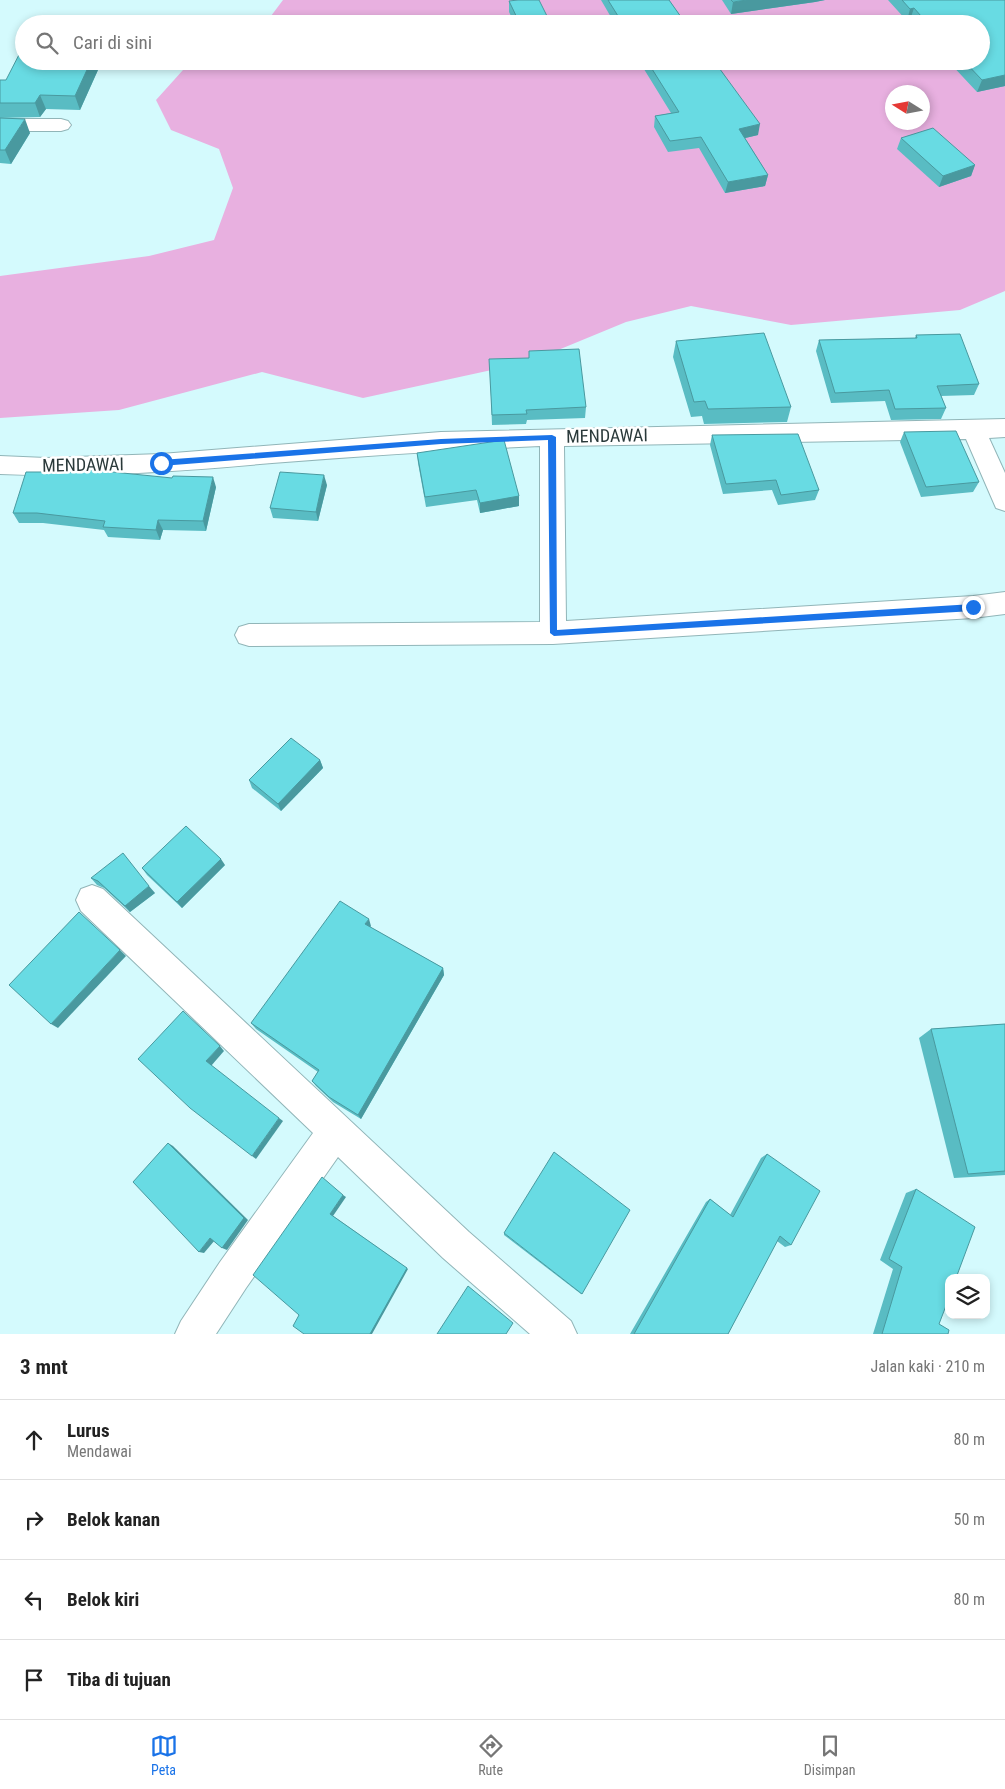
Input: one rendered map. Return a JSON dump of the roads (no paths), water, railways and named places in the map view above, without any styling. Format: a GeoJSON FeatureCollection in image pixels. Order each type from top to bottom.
{"type":"FeatureCollection","features":[{"type":"Feature","properties":{"kind":"street"},"geometry":{"type":"LineString","coordinates":[[0,126],[61,125]]}},
{"type":"Feature","properties":{"kind":"street","name":"MENDAWAI"},"geometry":{"type":"LineString","coordinates":[[0,465],[46,467],[161,463],[441,441],[1005,428]]}},
{"type":"Feature","properties":{"kind":"street"},"geometry":{"type":"LineString","coordinates":[[974,430],[1005,501]]}},
{"type":"Feature","properties":{"kind":"street"},"geometry":{"type":"LineString","coordinates":[[552,437],[554,633]]}},
{"type":"Feature","properties":{"kind":"street"},"geometry":{"type":"LineString","coordinates":[[249,635],[554,633],[973,607],[1005,603]]}},
{"type":"Feature","properties":{"kind":"street"},"geometry":{"type":"LineString","coordinates":[[92,900],[456,1245],[558,1334]]}},
{"type":"Feature","properties":{"kind":"street"},"geometry":{"type":"LineString","coordinates":[[194,1334],[233,1275],[336,1131]]}}]}
